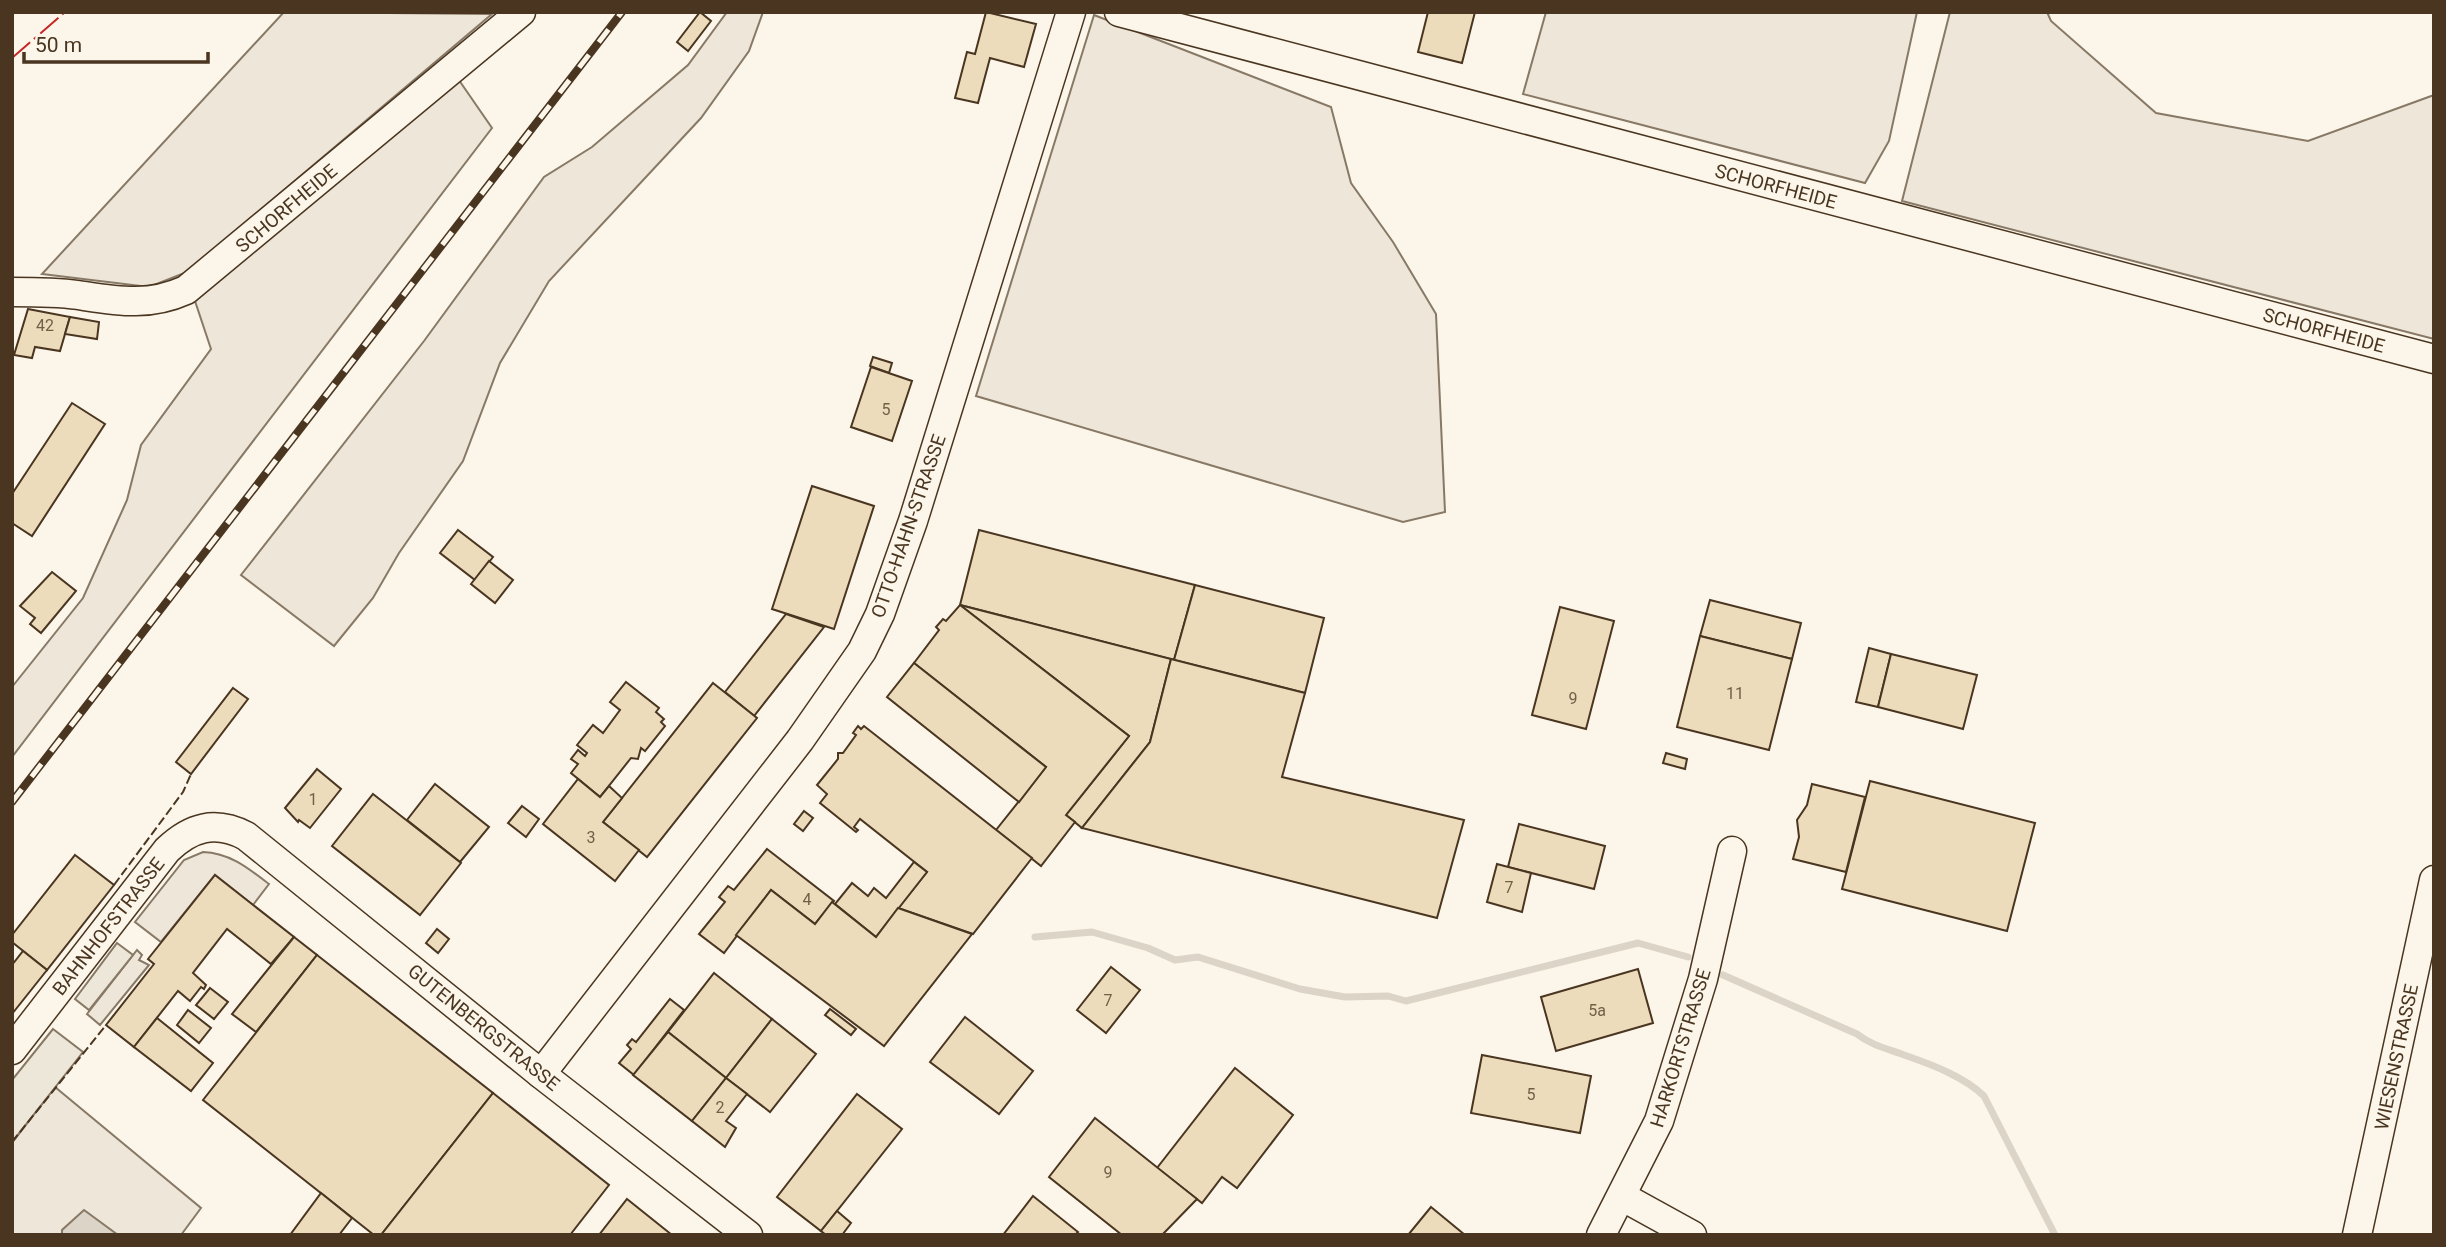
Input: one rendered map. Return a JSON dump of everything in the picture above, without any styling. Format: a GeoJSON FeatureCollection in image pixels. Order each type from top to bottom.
{"type":"FeatureCollection","features":[{"type":"Feature","properties":{"kind":"street","name":"SCHORFHEIDE"},"geometry":{"type":"LineString","coordinates":[[12,292],[52,292],[123,303],[146,303],[186,290],[521,12]]}},
{"type":"Feature","properties":{"kind":"street","name":"OTTO-HAHN-STRASSE"},"geometry":{"type":"LineString","coordinates":[[541,1074],[800,740],[862,651],[880,614],[913,521],[1072,12]]}},
{"type":"Feature","properties":{"kind":"street","name":"SCHORFHEIDE"},"geometry":{"type":"LineString","coordinates":[[1118,12],[2434,359]]}},
{"type":"Feature","properties":{"kind":"street","name":"BAHNHOFSTRASSE"},"geometry":{"type":"LineString","coordinates":[[12,1050],[160,857],[183,835],[200,827],[219,827]]}},
{"type":"Feature","properties":{"kind":"street","name":"GUTENBERGSTRASSE"},"geometry":{"type":"LineString","coordinates":[[219,827],[246,835],[541,1074],[748,1235]]}},
{"type":"Feature","properties":{"kind":"street","name":"HARKORTSTRASSE"},"geometry":{"type":"LineString","coordinates":[[1601,1235],[1623,1197],[1659,1121],[1703,979],[1732,850]]}},
{"type":"Feature","properties":{"kind":"street","name":"WIESENSTRASSE"},"geometry":{"type":"LineString","coordinates":[[2357,1235],[2434,880]]}},
{"type":"Feature","properties":{"kind":"street"},"geometry":{"type":"LineString","coordinates":[[1623,1197],[1692,1235]]}},
{"type":"Feature","properties":{"kind":"shaded area"},"geometry":{"type":"Polygon","coordinates":[[[284,12],[492,14],[187,272],[149,287],[42,274],[284,12]]]}},
{"type":"Feature","properties":{"kind":"shaded area"},"geometry":{"type":"Polygon","coordinates":[[[727,12],[763,12],[749,51],[701,118],[549,281],[500,363],[463,461],[399,553],[373,598],[334,646],[241,575],[424,341],[544,177],[592,147],[688,65],[727,12]]]}},
{"type":"Feature","properties":{"kind":"shaded area"},"geometry":{"type":"Polygon","coordinates":[[[1546,12],[1917,12],[1889,141],[1865,183],[1523,94],[1546,12]]]}},
{"type":"Feature","properties":{"kind":"shaded area"},"geometry":{"type":"Polygon","coordinates":[[[1950,12],[2047,12],[2051,21],[2156,113],[2308,141],[2434,95],[2434,339],[1902,201],[1950,12]]]}},
{"type":"Feature","properties":{"kind":"shaded area"},"geometry":{"type":"Polygon","coordinates":[[[1094,15],[1331,107],[1351,183],[1393,242],[1436,314],[1445,512],[1403,522],[976,396],[1094,15]]]}},
{"type":"Feature","properties":{"kind":"shaded area"},"geometry":{"type":"Polygon","coordinates":[[[452,70],[492,128],[12,757],[12,687],[83,598],[127,500],[141,445],[211,349],[195,301],[452,70]]]}},
{"type":"Feature","properties":{"kind":"shaded area"},"geometry":{"type":"Polygon","coordinates":[[[203,852],[230,858],[269,884],[253,905],[215,875],[161,942],[135,922],[184,860],[203,852]]]}},
{"type":"Feature","properties":{"kind":"shaded area"},"geometry":{"type":"Polygon","coordinates":[[[117,943],[133,955],[89,1010],[75,999],[117,943]]]}},
{"type":"Feature","properties":{"kind":"shaded area"},"geometry":{"type":"Polygon","coordinates":[[[137,950],[142,955],[139,960],[149,965],[100,1025],[87,1014],[137,950]]]}},
{"type":"Feature","properties":{"kind":"shaded area"},"geometry":{"type":"Polygon","coordinates":[[[53,1029],[83,1052],[12,1142],[12,1080],[53,1029]]]}},
{"type":"Feature","properties":{"kind":"shaded area"},"geometry":{"type":"Polygon","coordinates":[[[55,1087],[201,1208],[181,1235],[12,1235],[12,1143],[55,1087]]]}},
{"type":"Feature","properties":{"kind":"shaded area"},"geometry":{"type":"Polygon","coordinates":[[[84,1210],[118,1235],[62,1235],[62,1230],[84,1210]]]}},
{"type":"Feature","properties":{"kind":"building"},"geometry":{"type":"Polygon","coordinates":[[[700,12],[711,21],[688,51],[677,42],[700,12]]]}},
{"type":"Feature","properties":{"kind":"building"},"geometry":{"type":"Polygon","coordinates":[[[986,12],[1036,24],[1024,67],[990,58],[978,103],[955,98],[967,52],[975,54],[986,12]]]}},
{"type":"Feature","properties":{"kind":"building"},"geometry":{"type":"Polygon","coordinates":[[[1428,12],[1475,12],[1462,63],[1418,52],[1428,12]]]}},
{"type":"Feature","properties":{"kind":"building"},"geometry":{"type":"Polygon","coordinates":[[[28,309],[70,317],[60,351],[35,347],[32,358],[14,355],[28,309]]]}},
{"type":"Feature","properties":{"kind":"building"},"geometry":{"type":"Polygon","coordinates":[[[70,317],[99,322],[97,339],[65,334],[70,317]]]}},
{"type":"Feature","properties":{"kind":"building"},"geometry":{"type":"Polygon","coordinates":[[[873,357],[892,363],[889,373],[870,366],[873,357]]]}},
{"type":"Feature","properties":{"kind":"building"},"geometry":{"type":"Polygon","coordinates":[[[871,367],[912,381],[892,441],[851,427],[871,367]]]}},
{"type":"Feature","properties":{"kind":"building"},"geometry":{"type":"Polygon","coordinates":[[[72,403],[105,424],[32,536],[12,523],[12,494],[72,403]]]}},
{"type":"Feature","properties":{"kind":"building"},"geometry":{"type":"Polygon","coordinates":[[[812,486],[874,506],[834,629],[772,609],[812,486]]]}},
{"type":"Feature","properties":{"kind":"building"},"geometry":{"type":"Polygon","coordinates":[[[458,530],[493,557],[475,580],[440,553],[458,530]]]}},
{"type":"Feature","properties":{"kind":"building"},"geometry":{"type":"Polygon","coordinates":[[[979,530],[1195,585],[1174,660],[960,605],[979,530]]]}},
{"type":"Feature","properties":{"kind":"building"},"geometry":{"type":"Polygon","coordinates":[[[489,561],[513,580],[495,603],[471,584],[489,561]]]}},
{"type":"Feature","properties":{"kind":"building"},"geometry":{"type":"Polygon","coordinates":[[[52,572],[76,591],[41,633],[30,624],[35,618],[20,606],[52,572]]]}},
{"type":"Feature","properties":{"kind":"building"},"geometry":{"type":"Polygon","coordinates":[[[1195,585],[1324,618],[1305,693],[1174,660],[1195,585]]]}},
{"type":"Feature","properties":{"kind":"building"},"geometry":{"type":"Polygon","coordinates":[[[1710,600],[1801,623],[1792,659],[1700,636],[1710,600]]]}},
{"type":"Feature","properties":{"kind":"building"},"geometry":{"type":"Polygon","coordinates":[[[960,605],[1171,659],[1150,742],[1082,828],[1066,815],[1129,736],[960,605]]]}},
{"type":"Feature","properties":{"kind":"building"},"geometry":{"type":"Polygon","coordinates":[[[960,605],[1129,736],[1066,815],[1075,822],[1041,866],[996,830],[1046,767],[914,663],[939,630],[936,627],[943,619],[946,621],[960,605]]]}},
{"type":"Feature","properties":{"kind":"building"},"geometry":{"type":"Polygon","coordinates":[[[1560,607],[1614,621],[1586,729],[1532,715],[1560,607]]]}},
{"type":"Feature","properties":{"kind":"building"},"geometry":{"type":"Polygon","coordinates":[[[786,614],[824,627],[754,716],[725,692],[786,614]]]}},
{"type":"Feature","properties":{"kind":"building"},"geometry":{"type":"Polygon","coordinates":[[[1700,636],[1792,659],[1769,750],[1677,727],[1700,636]]]}},
{"type":"Feature","properties":{"kind":"building"},"geometry":{"type":"Polygon","coordinates":[[[1869,648],[1891,654],[1878,707],[1856,702],[1869,648]]]}},
{"type":"Feature","properties":{"kind":"building"},"geometry":{"type":"Polygon","coordinates":[[[1891,654],[1977,675],[1963,729],[1878,707],[1891,654]]]}},
{"type":"Feature","properties":{"kind":"building"},"geometry":{"type":"Polygon","coordinates":[[[1171,659],[1305,693],[1282,777],[1464,820],[1437,918],[1082,828],[1150,742],[1171,659]]]}},
{"type":"Feature","properties":{"kind":"building"},"geometry":{"type":"Polygon","coordinates":[[[914,663],[1046,767],[1019,802],[887,697],[914,663]]]}},
{"type":"Feature","properties":{"kind":"building"},"geometry":{"type":"Polygon","coordinates":[[[626,682],[659,708],[656,712],[664,719],[661,722],[665,726],[645,751],[641,748],[638,759],[631,758],[600,797],[571,773],[578,764],[571,759],[578,750],[585,756],[587,753],[577,745],[593,725],[603,733],[620,710],[610,702],[626,682]]]}},
{"type":"Feature","properties":{"kind":"building"},"geometry":{"type":"Polygon","coordinates":[[[713,683],[757,718],[647,857],[603,822],[713,683]]]}},
{"type":"Feature","properties":{"kind":"building"},"geometry":{"type":"Polygon","coordinates":[[[233,688],[248,699],[191,774],[176,762],[233,688]]]}},
{"type":"Feature","properties":{"kind":"building"},"geometry":{"type":"Polygon","coordinates":[[[858,726],[861,729],[864,726],[1032,858],[973,934],[898,908],[927,872],[860,819],[854,827],[858,830],[856,832],[820,803],[827,794],[817,785],[838,759],[838,753],[843,753],[856,735],[853,733],[858,726]]]}},
{"type":"Feature","properties":{"kind":"building"},"geometry":{"type":"Polygon","coordinates":[[[1666,753],[1687,759],[1685,769],[1663,763],[1666,753]]]}},
{"type":"Feature","properties":{"kind":"building"},"geometry":{"type":"Polygon","coordinates":[[[317,769],[341,789],[310,828],[299,820],[298,822],[285,808],[317,769]]]}},
{"type":"Feature","properties":{"kind":"building"},"geometry":{"type":"Polygon","coordinates":[[[578,779],[600,797],[609,786],[622,798],[603,822],[639,850],[615,881],[543,824],[578,779]]]}},
{"type":"Feature","properties":{"kind":"building"},"geometry":{"type":"Polygon","coordinates":[[[1870,781],[2035,823],[2007,931],[1842,889],[1870,781]]]}},
{"type":"Feature","properties":{"kind":"building"},"geometry":{"type":"Polygon","coordinates":[[[435,784],[489,827],[460,862],[407,820],[435,784]]]}},
{"type":"Feature","properties":{"kind":"building"},"geometry":{"type":"Polygon","coordinates":[[[1812,784],[1865,797],[1846,872],[1793,859],[1799,837],[1797,820],[1807,805],[1812,784]]]}},
{"type":"Feature","properties":{"kind":"building"},"geometry":{"type":"Polygon","coordinates":[[[373,794],[461,863],[420,915],[332,846],[373,794]]]}},
{"type":"Feature","properties":{"kind":"building"},"geometry":{"type":"Polygon","coordinates":[[[522,806],[539,819],[526,837],[508,823],[522,806]]]}},
{"type":"Feature","properties":{"kind":"building"},"geometry":{"type":"Polygon","coordinates":[[[804,811],[813,818],[803,831],[794,824],[804,811]]]}},
{"type":"Feature","properties":{"kind":"building"},"geometry":{"type":"Polygon","coordinates":[[[1519,824],[1605,846],[1594,889],[1508,867],[1519,824]]]}},
{"type":"Feature","properties":{"kind":"building"},"geometry":{"type":"Polygon","coordinates":[[[767,849],[834,901],[815,924],[771,890],[724,953],[699,934],[725,902],[719,897],[728,886],[734,890],[767,849]]]}},
{"type":"Feature","properties":{"kind":"building"},"geometry":{"type":"Polygon","coordinates":[[[75,855],[114,885],[47,970],[12,942],[12,935],[75,855]]]}},
{"type":"Feature","properties":{"kind":"building"},"geometry":{"type":"Polygon","coordinates":[[[914,862],[927,872],[876,937],[835,904],[852,883],[868,896],[874,888],[886,898],[914,862]]]}},
{"type":"Feature","properties":{"kind":"building"},"geometry":{"type":"Polygon","coordinates":[[[1497,864],[1531,873],[1522,912],[1487,902],[1497,864]]]}},
{"type":"Feature","properties":{"kind":"building"},"geometry":{"type":"Polygon","coordinates":[[[215,875],[294,937],[271,964],[227,929],[193,973],[206,985],[204,989],[201,987],[190,1001],[178,991],[134,1047],[106,1025],[154,964],[148,959],[215,875]]]}},
{"type":"Feature","properties":{"kind":"building"},"geometry":{"type":"Polygon","coordinates":[[[771,890],[815,924],[832,902],[876,937],[898,908],[972,934],[884,1046],[736,935],[771,890]]]}},
{"type":"Feature","properties":{"kind":"building"},"geometry":{"type":"Polygon","coordinates":[[[437,929],[449,939],[438,953],[426,943],[437,929]]]}},
{"type":"Feature","properties":{"kind":"building"},"geometry":{"type":"Polygon","coordinates":[[[294,937],[317,955],[256,1032],[232,1014],[294,937]]]}},
{"type":"Feature","properties":{"kind":"building"},"geometry":{"type":"Polygon","coordinates":[[[23,951],[47,970],[12,1014],[12,965],[23,951]]]}},
{"type":"Feature","properties":{"kind":"building"},"geometry":{"type":"Polygon","coordinates":[[[317,955],[493,1093],[381,1235],[374,1235],[203,1100],[317,955]]]}},
{"type":"Feature","properties":{"kind":"building"},"geometry":{"type":"Polygon","coordinates":[[[1111,967],[1140,990],[1106,1033],[1077,1010],[1111,967]]]}},
{"type":"Feature","properties":{"kind":"building"},"geometry":{"type":"Polygon","coordinates":[[[1638,969],[1653,1023],[1556,1051],[1541,997],[1638,969]]]}},
{"type":"Feature","properties":{"kind":"building"},"geometry":{"type":"Polygon","coordinates":[[[714,973],[772,1019],[726,1078],[668,1032],[714,973]]]}},
{"type":"Feature","properties":{"kind":"building"},"geometry":{"type":"Polygon","coordinates":[[[210,988],[228,1002],[214,1019],[196,1005],[210,988]]]}},
{"type":"Feature","properties":{"kind":"building"},"geometry":{"type":"Polygon","coordinates":[[[670,999],[684,1010],[634,1075],[619,1063],[631,1049],[627,1045],[632,1039],[636,1042],[670,999]]]}},
{"type":"Feature","properties":{"kind":"building"},"geometry":{"type":"Polygon","coordinates":[[[830,1009],[856,1029],[851,1035],[825,1015],[830,1009]]]}},
{"type":"Feature","properties":{"kind":"building"},"geometry":{"type":"Polygon","coordinates":[[[188,1010],[211,1028],[199,1043],[177,1025],[188,1010]]]}},
{"type":"Feature","properties":{"kind":"building"},"geometry":{"type":"Polygon","coordinates":[[[965,1017],[1033,1071],[999,1114],[930,1062],[965,1017]]]}},
{"type":"Feature","properties":{"kind":"building"},"geometry":{"type":"Polygon","coordinates":[[[157,1018],[213,1063],[191,1091],[134,1047],[157,1018]]]}},
{"type":"Feature","properties":{"kind":"building"},"geometry":{"type":"Polygon","coordinates":[[[772,1019],[816,1054],[770,1112],[726,1078],[772,1019]]]}},
{"type":"Feature","properties":{"kind":"building"},"geometry":{"type":"Polygon","coordinates":[[[668,1032],[726,1078],[692,1121],[633,1075],[668,1032]]]}},
{"type":"Feature","properties":{"kind":"building"},"geometry":{"type":"Polygon","coordinates":[[[1482,1055],[1591,1076],[1580,1133],[1471,1113],[1482,1055]]]}},
{"type":"Feature","properties":{"kind":"building"},"geometry":{"type":"Polygon","coordinates":[[[1235,1068],[1293,1115],[1237,1188],[1222,1177],[1202,1203],[1157,1168],[1235,1068]]]}},
{"type":"Feature","properties":{"kind":"building"},"geometry":{"type":"Polygon","coordinates":[[[726,1078],[747,1094],[726,1121],[736,1128],[725,1147],[692,1121],[726,1078]]]}},
{"type":"Feature","properties":{"kind":"building"},"geometry":{"type":"Polygon","coordinates":[[[493,1093],[609,1185],[570,1235],[381,1235],[493,1093]]]}},
{"type":"Feature","properties":{"kind":"building"},"geometry":{"type":"Polygon","coordinates":[[[857,1094],[902,1129],[821,1231],[777,1197],[857,1094]]]}},
{"type":"Feature","properties":{"kind":"building"},"geometry":{"type":"Polygon","coordinates":[[[1095,1118],[1197,1199],[1162,1235],[1122,1235],[1049,1177],[1095,1118]]]}},
{"type":"Feature","properties":{"kind":"building"},"geometry":{"type":"Polygon","coordinates":[[[321,1193],[352,1218],[339,1235],[290,1235],[321,1193]]]}},
{"type":"Feature","properties":{"kind":"building"},"geometry":{"type":"Polygon","coordinates":[[[1033,1196],[1078,1232],[1075,1235],[1003,1235],[1033,1196]]]}},
{"type":"Feature","properties":{"kind":"building"},"geometry":{"type":"Polygon","coordinates":[[[627,1199],[672,1235],[599,1235],[627,1199]]]}},
{"type":"Feature","properties":{"kind":"building"},"geometry":{"type":"Polygon","coordinates":[[[1431,1207],[1465,1235],[1408,1235],[1431,1207]]]}},
{"type":"Feature","properties":{"kind":"building"},"geometry":{"type":"Polygon","coordinates":[[[837,1211],[851,1223],[842,1235],[826,1235],[821,1231],[837,1211]]]}},
{"type":"Feature","properties":{"kind":"waterway"},"geometry":{"type":"LineString","coordinates":[[1035,937],[1092,932],[1148,948],[1175,960],[1198,957],[1300,989],[1345,997],[1388,996],[1406,1001],[1638,943],[1688,957]]}},
{"type":"Feature","properties":{"kind":"waterway"},"geometry":{"type":"LineString","coordinates":[[1723,975],[1875,1044],[1958,1077],[1976,1089],[1984,1096],[2055,1235]]}},
{"type":"Feature","properties":{"kind":"railway"},"geometry":{"type":"LineString","coordinates":[[12,802],[622,12]]}},
{"type":"Feature","properties":{"kind":"fence"},"geometry":{"type":"LineString","coordinates":[[114,885],[183,792],[191,774]]}},
{"type":"Feature","properties":{"kind":"fence"},"geometry":{"type":"LineString","coordinates":[[12,1142],[106,1025]]}},
{"type":"Feature","properties":{"kind":"power"},"geometry":{"type":"LineString","coordinates":[[12,58],[65,12]]}}]}
